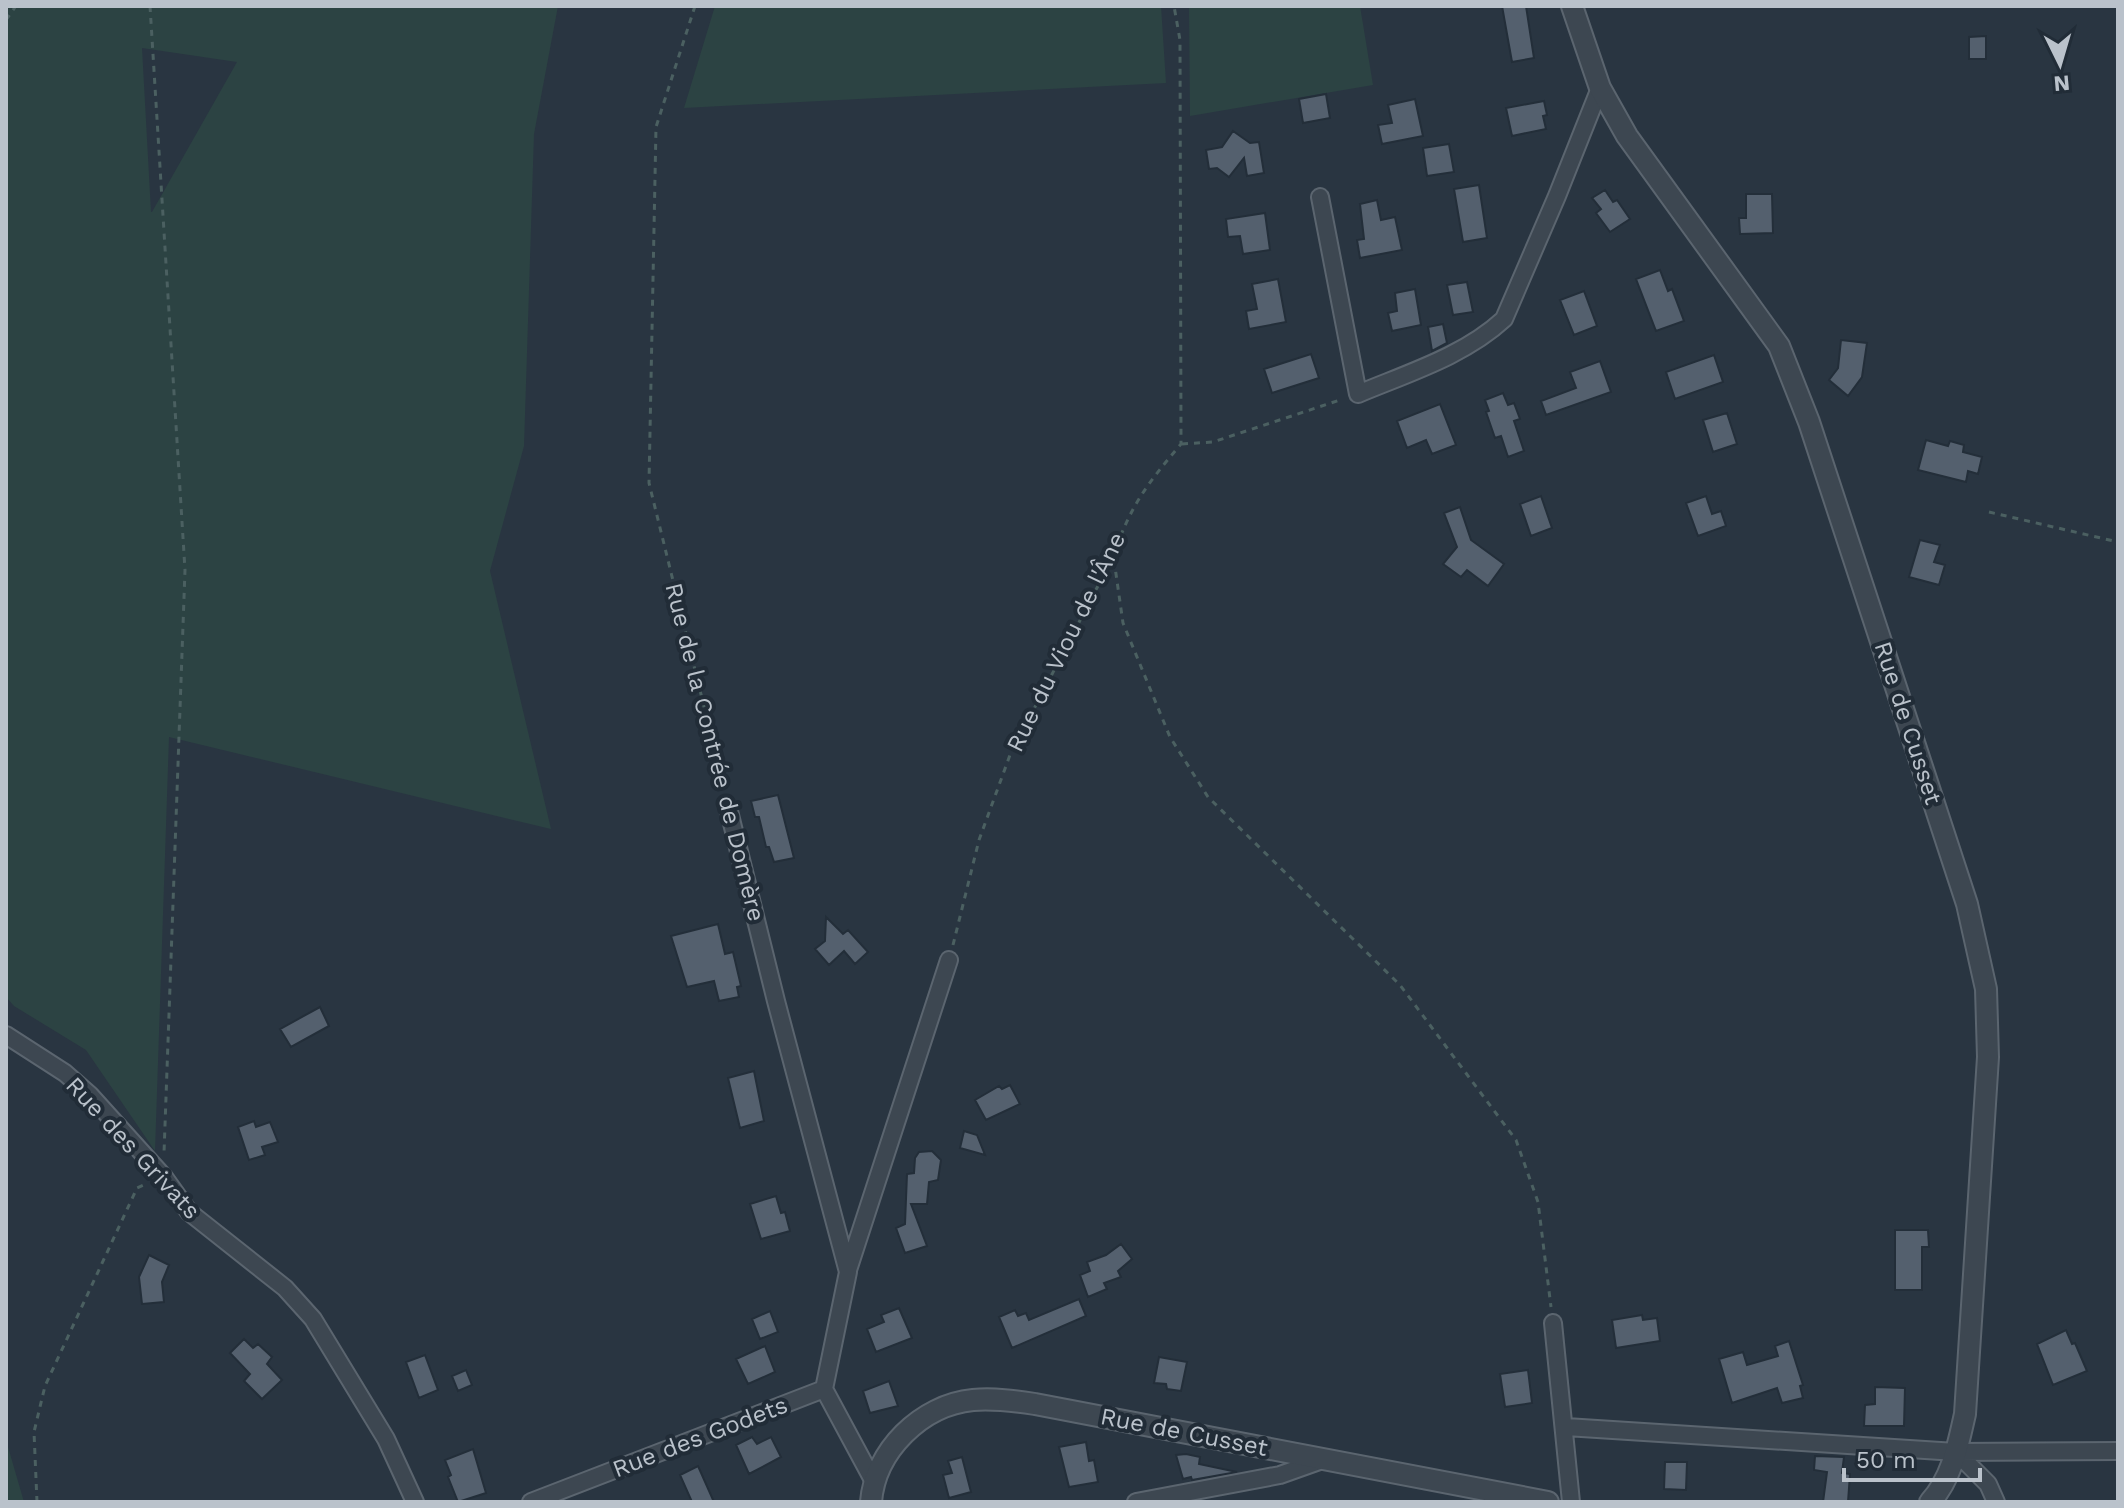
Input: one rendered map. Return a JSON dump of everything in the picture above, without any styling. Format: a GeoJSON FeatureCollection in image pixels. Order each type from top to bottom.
{"type":"FeatureCollection","features":[{"type":"Feature","properties":{"kind":"street","name":"Rue de Cusset"},"geometry":{"type":"LineString","coordinates":[[1572,6],[1600,88],[1627,136],[1779,346],[1809,422],[1967,904],[1986,989],[1988,1057],[1965,1414],[1956,1452],[1940,1491],[1930,1502]]}},
{"type":"Feature","properties":{"kind":"street"},"geometry":{"type":"LineString","coordinates":[[1320,197],[1358,394],[1454,353],[1491,331],[1504,319],[1600,88]]}},
{"type":"Feature","properties":{"kind":"street","name":"Rue de la Contrée de Domère"},"geometry":{"type":"LineString","coordinates":[[728,807],[848,1272],[824,1389]]}},
{"type":"Feature","properties":{"kind":"street"},"geometry":{"type":"LineString","coordinates":[[848,1272],[949,960]]}},
{"type":"Feature","properties":{"kind":"street","name":"Rue des Grivats"},"geometry":{"type":"LineString","coordinates":[[6,1035],[65,1073],[90,1095],[164,1177],[189,1212],[285,1288],[313,1319],[386,1439],[415,1502]]}},
{"type":"Feature","properties":{"kind":"street"},"geometry":{"type":"LineString","coordinates":[[1553,1323],[1566,1427],[1571,1502]]}},
{"type":"Feature","properties":{"kind":"street"},"geometry":{"type":"LineString","coordinates":[[824,1389],[873,1480]]}},
{"type":"Feature","properties":{"kind":"street","name":"Rue des Godets"},"geometry":{"type":"LineString","coordinates":[[531,1502],[824,1389]]}},
{"type":"Feature","properties":{"kind":"street","name":"Rue de Cusset"},"geometry":{"type":"LineString","coordinates":[[871,1502],[873,1480],[884,1457],[905,1431],[937,1410],[971,1400],[1001,1399],[1548,1502]]}},
{"type":"Feature","properties":{"kind":"street"},"geometry":{"type":"LineString","coordinates":[[1566,1427],[1956,1452],[2118,1451]]}},
{"type":"Feature","properties":{"kind":"street"},"geometry":{"type":"LineString","coordinates":[[1956,1452],[1988,1484],[1996,1502]]}},
{"type":"Feature","properties":{"kind":"street"},"geometry":{"type":"LineString","coordinates":[[1136,1502],[1280,1475],[1325,1459]]}},
{"type":"Feature","properties":{"kind":"path"},"geometry":{"type":"LineString","coordinates":[[6,20],[16,6]]}},
{"type":"Feature","properties":{"kind":"path"},"geometry":{"type":"LineString","coordinates":[[37,1502],[34,1432],[45,1386],[137,1188],[164,1177],[185,570],[150,6]]}},
{"type":"Feature","properties":{"kind":"path","name":"Rue de la Contrée de Domère"},"geometry":{"type":"LineString","coordinates":[[695,6],[656,127],[649,483],[728,807]]}},
{"type":"Feature","properties":{"kind":"path"},"geometry":{"type":"LineString","coordinates":[[1174,6],[1180,40],[1181,444],[1213,442],[1358,394]]}},
{"type":"Feature","properties":{"kind":"path","name":"Rue du Viou de l'Âne"},"geometry":{"type":"LineString","coordinates":[[949,960],[979,840],[1010,755],[1113,557],[1125,522],[1145,487],[1181,444]]}},
{"type":"Feature","properties":{"kind":"path"},"geometry":{"type":"LineString","coordinates":[[1989,512],[2118,542]]}},
{"type":"Feature","properties":{"kind":"path"},"geometry":{"type":"LineString","coordinates":[[1113,557],[1123,623],[1170,737],[1208,797],[1400,985],[1516,1140],[1538,1202],[1553,1323]]}},
{"type":"Feature","properties":{"kind":"green space"},"geometry":{"type":"Polygon","coordinates":[[[6,6],[558,6],[534,134],[524,446],[490,571],[551,829],[169,737],[155,1151],[86,1050],[14,1006],[6,997],[6,6]],[[142,48],[151,212],[152,212],[237,62],[142,48]]]}},
{"type":"Feature","properties":{"kind":"green space"},"geometry":{"type":"Polygon","coordinates":[[[715,6],[1161,6],[1166,83],[684,108],[715,6]]]}},
{"type":"Feature","properties":{"kind":"green space"},"geometry":{"type":"Polygon","coordinates":[[[1189,6],[1360,6],[1373,85],[1190,116],[1189,6]]]}},
{"type":"Feature","properties":{"kind":"green space"},"geometry":{"type":"Polygon","coordinates":[[[6,1440],[24,1502],[6,1502],[6,1440]]]}},
{"type":"Feature","properties":{"kind":"building"},"geometry":{"type":"Polygon","coordinates":[[[1502,6],[1526,6],[1534,58],[1512,62],[1502,6]]]}},
{"type":"Feature","properties":{"kind":"building"},"geometry":{"type":"Polygon","coordinates":[[[1986,36],[1986,59],[1969,59],[1969,37],[1986,36]]]}},
{"type":"Feature","properties":{"kind":"building"},"geometry":{"type":"Polygon","coordinates":[[[1326,94],[1330,118],[1303,123],[1299,99],[1326,94]]]}},
{"type":"Feature","properties":{"kind":"building"},"geometry":{"type":"Polygon","coordinates":[[[1415,99],[1423,136],[1382,144],[1378,125],[1392,123],[1388,105],[1415,99]]]}},
{"type":"Feature","properties":{"kind":"building"},"geometry":{"type":"Polygon","coordinates":[[[1544,101],[1546,129],[1512,136],[1506,108],[1544,101]]]}},
{"type":"Feature","properties":{"kind":"building"},"geometry":{"type":"Polygon","coordinates":[[[1233,131],[1250,143],[1259,142],[1264,173],[1247,176],[1244,158],[1229,177],[1217,168],[1209,169],[1206,150],[1222,147],[1233,131]]]}},
{"type":"Feature","properties":{"kind":"building"},"geometry":{"type":"Polygon","coordinates":[[[1449,144],[1454,172],[1427,176],[1423,148],[1449,144]]]}},
{"type":"Feature","properties":{"kind":"building"},"geometry":{"type":"Polygon","coordinates":[[[1479,185],[1487,238],[1463,242],[1454,189],[1479,185]]]}},
{"type":"Feature","properties":{"kind":"building"},"geometry":{"type":"Polygon","coordinates":[[[1605,190],[1613,202],[1617,200],[1630,219],[1610,232],[1596,213],[1601,209],[1592,198],[1605,190]]]}},
{"type":"Feature","properties":{"kind":"building"},"geometry":{"type":"Polygon","coordinates":[[[1746,194],[1772,194],[1773,233],[1740,234],[1739,218],[1746,218],[1746,194]]]}},
{"type":"Feature","properties":{"kind":"building"},"geometry":{"type":"Polygon","coordinates":[[[1377,200],[1381,220],[1395,217],[1402,250],[1360,258],[1357,240],[1364,239],[1360,204],[1377,200]]]}},
{"type":"Feature","properties":{"kind":"building"},"geometry":{"type":"Polygon","coordinates":[[[1265,213],[1270,250],[1243,254],[1240,236],[1228,237],[1226,219],[1265,213]]]}},
{"type":"Feature","properties":{"kind":"building"},"geometry":{"type":"Polygon","coordinates":[[[1660,270],[1668,291],[1672,289],[1684,321],[1656,331],[1636,279],[1660,270]]]}},
{"type":"Feature","properties":{"kind":"building"},"geometry":{"type":"Polygon","coordinates":[[[1278,279],[1286,322],[1249,329],[1246,311],[1257,309],[1252,284],[1278,279]]]}},
{"type":"Feature","properties":{"kind":"building"},"geometry":{"type":"Polygon","coordinates":[[[1467,282],[1473,312],[1453,315],[1447,285],[1467,282]]]}},
{"type":"Feature","properties":{"kind":"building"},"geometry":{"type":"Polygon","coordinates":[[[1415,289],[1421,325],[1392,331],[1388,313],[1397,311],[1395,293],[1415,289]]]}},
{"type":"Feature","properties":{"kind":"building"},"geometry":{"type":"Polygon","coordinates":[[[1584,291],[1597,326],[1574,335],[1560,300],[1584,291]]]}},
{"type":"Feature","properties":{"kind":"building"},"geometry":{"type":"Polygon","coordinates":[[[1443,324],[1447,343],[1432,351],[1428,327],[1443,324]]]}},
{"type":"Feature","properties":{"kind":"building"},"geometry":{"type":"Polygon","coordinates":[[[1841,340],[1867,343],[1862,377],[1848,396],[1829,380],[1838,368],[1841,340]]]}},
{"type":"Feature","properties":{"kind":"building"},"geometry":{"type":"Polygon","coordinates":[[[1311,354],[1319,378],[1272,393],[1264,369],[1311,354]]]}},
{"type":"Feature","properties":{"kind":"building"},"geometry":{"type":"Polygon","coordinates":[[[1714,355],[1723,382],[1675,399],[1666,372],[1714,355]]]}},
{"type":"Feature","properties":{"kind":"building"},"geometry":{"type":"Polygon","coordinates":[[[1600,361],[1611,392],[1546,415],[1541,401],[1576,388],[1570,372],[1600,361]]]}},
{"type":"Feature","properties":{"kind":"building"},"geometry":{"type":"Polygon","coordinates":[[[1503,393],[1508,405],[1514,403],[1520,419],[1514,421],[1524,451],[1508,457],[1501,436],[1495,438],[1485,400],[1503,393]]]}},
{"type":"Feature","properties":{"kind":"building"},"geometry":{"type":"Polygon","coordinates":[[[1440,404],[1456,445],[1432,454],[1426,440],[1407,448],[1397,421],[1440,404]]]}},
{"type":"Feature","properties":{"kind":"building"},"geometry":{"type":"Polygon","coordinates":[[[1727,413],[1737,444],[1713,452],[1703,420],[1727,413]]]}},
{"type":"Feature","properties":{"kind":"building"},"geometry":{"type":"Polygon","coordinates":[[[1926,440],[1948,446],[1950,441],[1964,445],[1963,452],[1982,457],[1978,474],[1968,471],[1966,482],[1918,470],[1926,440]]]}},
{"type":"Feature","properties":{"kind":"building"},"geometry":{"type":"Polygon","coordinates":[[[1541,496],[1552,528],[1531,536],[1520,504],[1541,496]]]}},
{"type":"Feature","properties":{"kind":"building"},"geometry":{"type":"Polygon","coordinates":[[[1706,496],[1712,514],[1721,511],[1726,526],[1698,536],[1686,503],[1706,496]]]}},
{"type":"Feature","properties":{"kind":"building"},"geometry":{"type":"Polygon","coordinates":[[[1460,507],[1471,540],[1504,564],[1488,586],[1467,570],[1461,577],[1443,564],[1457,547],[1444,513],[1460,507]]]}},
{"type":"Feature","properties":{"kind":"building"},"geometry":{"type":"Polygon","coordinates":[[[1920,540],[1940,545],[1934,562],[1945,565],[1939,585],[1909,577],[1920,540]]]}},
{"type":"Feature","properties":{"kind":"building"},"geometry":{"type":"Polygon","coordinates":[[[778,795],[794,858],[774,862],[751,801],[778,795]]]}},
{"type":"Feature","properties":{"kind":"building"},"geometry":{"type":"Polygon","coordinates":[[[826,917],[843,934],[848,930],[868,952],[855,964],[844,951],[829,965],[815,949],[825,941],[826,917]]]}},
{"type":"Feature","properties":{"kind":"building"},"geometry":{"type":"Polygon","coordinates":[[[718,924],[725,954],[733,952],[741,986],[737,987],[739,997],[719,1001],[714,981],[687,987],[671,936],[718,924]]]}},
{"type":"Feature","properties":{"kind":"building"},"geometry":{"type":"Polygon","coordinates":[[[320,1007],[329,1026],[291,1047],[280,1029],[320,1007]]]}},
{"type":"Feature","properties":{"kind":"building"},"geometry":{"type":"Polygon","coordinates":[[[754,1071],[764,1121],[740,1128],[728,1078],[754,1071]]]}},
{"type":"Feature","properties":{"kind":"building"},"geometry":{"type":"Polygon","coordinates":[[[1010,1085],[1020,1104],[986,1120],[975,1100],[999,1086],[1002,1089],[1010,1085]]]}},
{"type":"Feature","properties":{"kind":"building"},"geometry":{"type":"Polygon","coordinates":[[[254,1121],[256,1127],[270,1122],[278,1142],[262,1147],[265,1155],[249,1160],[238,1127],[254,1121]]]}},
{"type":"Feature","properties":{"kind":"building"},"geometry":{"type":"Polygon","coordinates":[[[964,1131],[977,1135],[985,1155],[960,1148],[964,1131]]]}},
{"type":"Feature","properties":{"kind":"building"},"geometry":{"type":"Polygon","coordinates":[[[932,1151],[941,1160],[938,1180],[929,1182],[927,1204],[911,1204],[927,1246],[905,1253],[896,1228],[905,1224],[907,1174],[914,1173],[915,1158],[919,1152],[932,1151]]]}},
{"type":"Feature","properties":{"kind":"building"},"geometry":{"type":"Polygon","coordinates":[[[776,1196],[781,1213],[785,1212],[790,1231],[761,1239],[750,1204],[776,1196]]]}},
{"type":"Feature","properties":{"kind":"building"},"geometry":{"type":"Polygon","coordinates":[[[1895,1230],[1928,1230],[1929,1247],[1922,1247],[1922,1290],[1895,1290],[1895,1230]]]}},
{"type":"Feature","properties":{"kind":"building"},"geometry":{"type":"Polygon","coordinates":[[[1121,1244],[1132,1259],[1118,1271],[1121,1277],[1104,1283],[1107,1289],[1088,1297],[1080,1275],[1090,1271],[1087,1262],[1106,1255],[1121,1244]]]}},
{"type":"Feature","properties":{"kind":"building"},"geometry":{"type":"Polygon","coordinates":[[[149,1255],[169,1265],[162,1282],[164,1302],[142,1304],[139,1277],[149,1255]]]}},
{"type":"Feature","properties":{"kind":"building"},"geometry":{"type":"Polygon","coordinates":[[[1079,1299],[1086,1316],[1012,1348],[999,1317],[1015,1310],[1018,1316],[1026,1313],[1029,1320],[1079,1299]]]}},
{"type":"Feature","properties":{"kind":"building"},"geometry":{"type":"Polygon","coordinates":[[[899,1308],[912,1338],[876,1352],[867,1329],[884,1322],[881,1315],[899,1308]]]}},
{"type":"Feature","properties":{"kind":"building"},"geometry":{"type":"Polygon","coordinates":[[[770,1311],[778,1332],[760,1339],[752,1319],[770,1311]]]}},
{"type":"Feature","properties":{"kind":"building"},"geometry":{"type":"Polygon","coordinates":[[[1642,1315],[1643,1320],[1657,1318],[1660,1341],[1616,1348],[1612,1320],[1642,1315]]]}},
{"type":"Feature","properties":{"kind":"building"},"geometry":{"type":"Polygon","coordinates":[[[2066,1330],[2087,1371],[2053,1385],[2037,1344],[2066,1330]]]}},
{"type":"Feature","properties":{"kind":"building"},"geometry":{"type":"Polygon","coordinates":[[[244,1339],[253,1348],[258,1344],[272,1357],[267,1364],[282,1380],[262,1399],[244,1381],[250,1374],[230,1353],[244,1339]]]}},
{"type":"Feature","properties":{"kind":"building"},"geometry":{"type":"Polygon","coordinates":[[[1789,1341],[1803,1385],[1800,1386],[1803,1398],[1782,1403],[1777,1388],[1732,1403],[1719,1359],[1743,1352],[1747,1365],[1778,1356],[1775,1346],[1789,1341]]]}},
{"type":"Feature","properties":{"kind":"building"},"geometry":{"type":"Polygon","coordinates":[[[765,1346],[775,1372],[748,1384],[736,1359],[765,1346]]]}},
{"type":"Feature","properties":{"kind":"building"},"geometry":{"type":"Polygon","coordinates":[[[425,1355],[438,1390],[419,1398],[406,1362],[425,1355]]]}},
{"type":"Feature","properties":{"kind":"building"},"geometry":{"type":"Polygon","coordinates":[[[1159,1357],[1187,1362],[1181,1391],[1167,1389],[1166,1384],[1154,1383],[1159,1357]]]}},
{"type":"Feature","properties":{"kind":"building"},"geometry":{"type":"Polygon","coordinates":[[[466,1370],[472,1385],[458,1391],[452,1376],[466,1370]]]}},
{"type":"Feature","properties":{"kind":"building"},"geometry":{"type":"Polygon","coordinates":[[[1528,1370],[1532,1403],[1505,1407],[1500,1374],[1528,1370]]]}},
{"type":"Feature","properties":{"kind":"building"},"geometry":{"type":"Polygon","coordinates":[[[889,1381],[898,1406],[870,1413],[863,1391],[889,1381]]]}},
{"type":"Feature","properties":{"kind":"building"},"geometry":{"type":"Polygon","coordinates":[[[1875,1387],[1905,1388],[1904,1426],[1864,1426],[1865,1405],[1875,1404],[1875,1387]]]}},
{"type":"Feature","properties":{"kind":"building"},"geometry":{"type":"Polygon","coordinates":[[[752,1437],[757,1444],[771,1437],[781,1457],[749,1474],[736,1445],[752,1437]]]}},
{"type":"Feature","properties":{"kind":"building"},"geometry":{"type":"Polygon","coordinates":[[[1086,1442],[1089,1461],[1094,1460],[1098,1482],[1069,1487],[1059,1447],[1086,1442]]]}},
{"type":"Feature","properties":{"kind":"building"},"geometry":{"type":"Polygon","coordinates":[[[473,1449],[486,1493],[458,1502],[445,1460],[473,1449]]]}},
{"type":"Feature","properties":{"kind":"building"},"geometry":{"type":"Polygon","coordinates":[[[1176,1455],[1200,1457],[1199,1464],[1237,1472],[1183,1479],[1176,1455]]]}},
{"type":"Feature","properties":{"kind":"building"},"geometry":{"type":"Polygon","coordinates":[[[1815,1456],[1844,1457],[1842,1473],[1850,1474],[1848,1502],[1823,1502],[1827,1472],[1814,1470],[1815,1456]]]}},
{"type":"Feature","properties":{"kind":"building"},"geometry":{"type":"Polygon","coordinates":[[[962,1457],[971,1492],[949,1498],[943,1475],[952,1473],[948,1461],[962,1457]]]}},
{"type":"Feature","properties":{"kind":"building"},"geometry":{"type":"Polygon","coordinates":[[[1665,1462],[1687,1462],[1686,1490],[1664,1489],[1665,1462]]]}},
{"type":"Feature","properties":{"kind":"building"},"geometry":{"type":"Polygon","coordinates":[[[698,1466],[714,1502],[692,1502],[680,1475],[698,1466]]]}}]}
